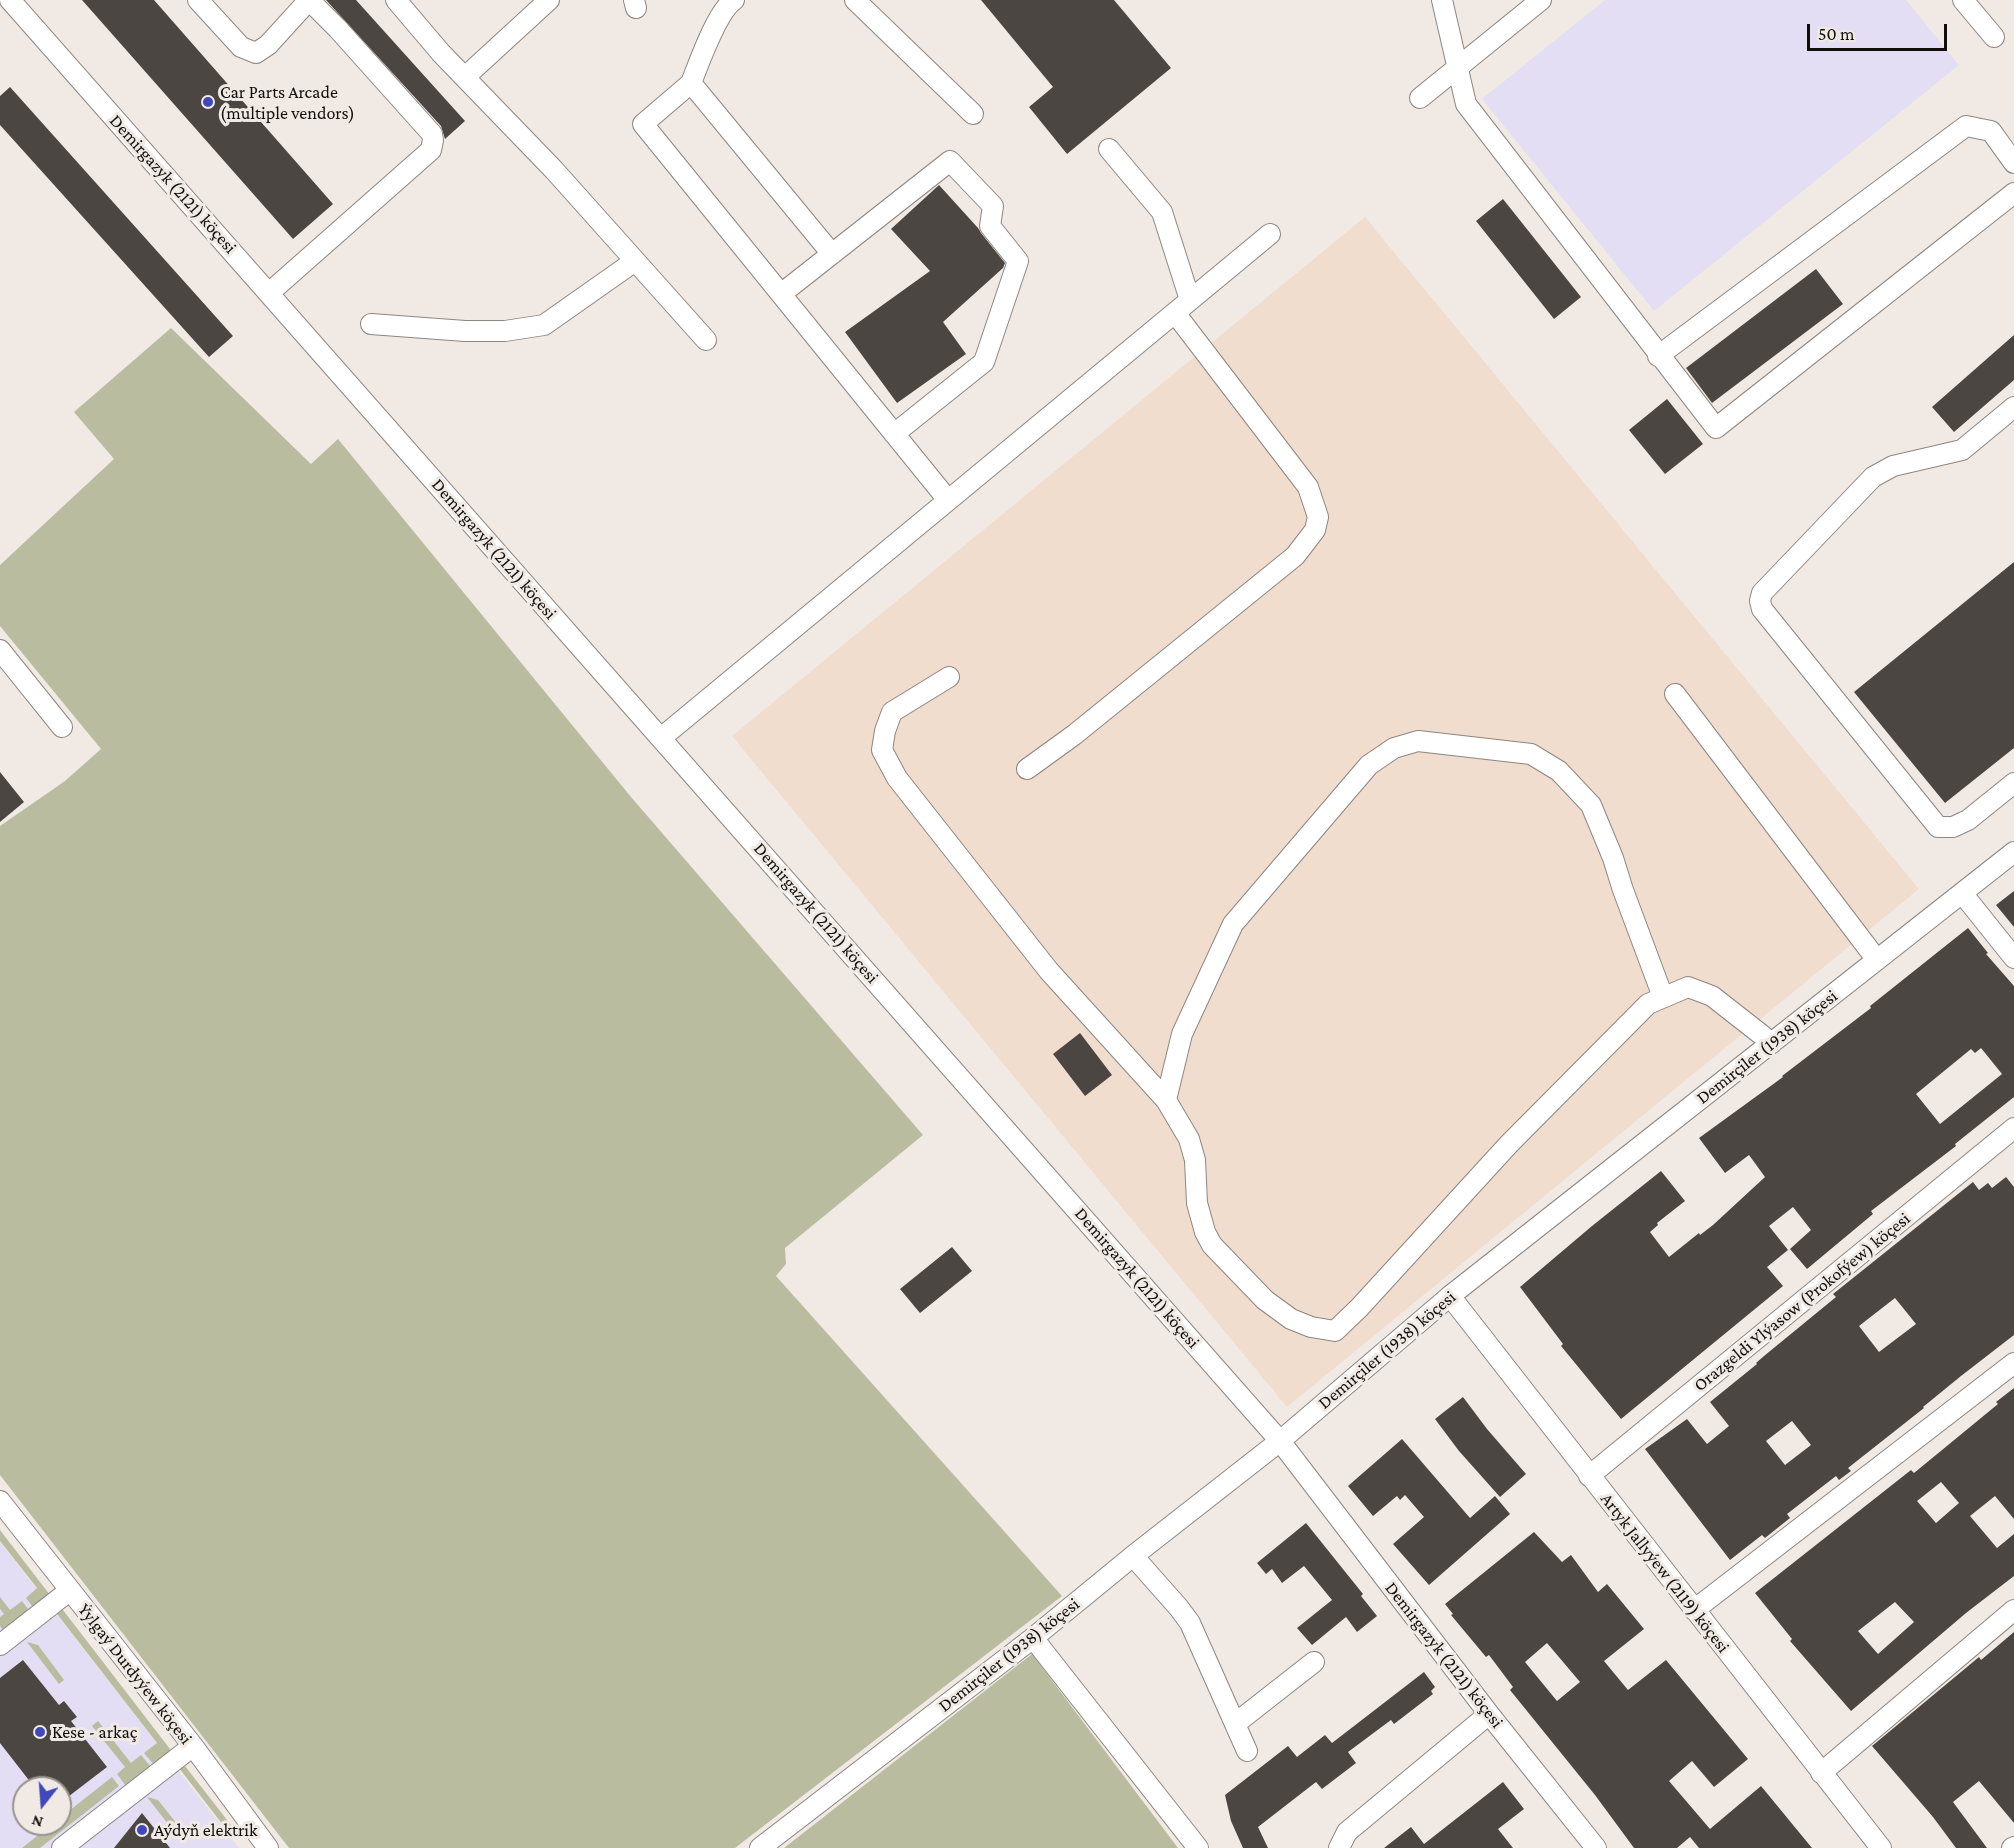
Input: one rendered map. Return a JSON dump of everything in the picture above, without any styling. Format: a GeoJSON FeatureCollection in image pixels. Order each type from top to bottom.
{"type":"FeatureCollection","features":[{"type":"Feature","properties":{"kind":"street","name":"Demirgazyk (2121) köçesi"},"geometry":{"type":"LineString","coordinates":[[10,0],[1280,1441],[1489,1714],[1596,1848]]}},
{"type":"Feature","properties":{"kind":"street"},"geometry":{"type":"LineString","coordinates":[[198,0],[241,47],[256,53],[268,45],[309,0],[432,134],[431,150],[269,293]]}},
{"type":"Feature","properties":{"kind":"street"},"geometry":{"type":"LineString","coordinates":[[396,0],[465,77],[554,170],[706,340]]}},
{"type":"Feature","properties":{"kind":"street"},"geometry":{"type":"LineString","coordinates":[[465,77],[549,0]]}},
{"type":"Feature","properties":{"kind":"street"},"geometry":{"type":"LineString","coordinates":[[734,0],[720,13],[702,53],[692,83],[643,124],[948,500]]}},
{"type":"Feature","properties":{"kind":"street"},"geometry":{"type":"LineString","coordinates":[[855,0],[973,114]]}},
{"type":"Feature","properties":{"kind":"street"},"geometry":{"type":"LineString","coordinates":[[1442,0],[1466,104],[1658,356],[1716,428],[2014,193]]}},
{"type":"Feature","properties":{"kind":"street"},"geometry":{"type":"LineString","coordinates":[[1420,98],[1541,0]]}},
{"type":"Feature","properties":{"kind":"street"},"geometry":{"type":"LineString","coordinates":[[1963,0],[1994,37]]}},
{"type":"Feature","properties":{"kind":"street"},"geometry":{"type":"LineString","coordinates":[[692,83],[832,254]]}},
{"type":"Feature","properties":{"kind":"street"},"geometry":{"type":"LineString","coordinates":[[1658,356],[1966,126],[1991,131],[2014,163]]}},
{"type":"Feature","properties":{"kind":"street"},"geometry":{"type":"LineString","coordinates":[[1027,769],[1074,735],[1295,556],[1315,530],[1318,517],[1308,487],[1183,307],[1162,212],[1109,149]]}},
{"type":"Feature","properties":{"kind":"street"},"geometry":{"type":"LineString","coordinates":[[781,294],[950,161],[993,206],[990,226],[1018,261],[984,362],[894,434]]}},
{"type":"Feature","properties":{"kind":"street"},"geometry":{"type":"LineString","coordinates":[[661,738],[1270,234]]}},
{"type":"Feature","properties":{"kind":"street"},"geometry":{"type":"LineString","coordinates":[[371,324],[465,331],[505,331],[544,325],[636,261]]}},
{"type":"Feature","properties":{"kind":"street"},"geometry":{"type":"LineString","coordinates":[[2014,406],[1962,450],[1893,465],[1873,477],[1762,593],[1760,601],[1762,609],[1938,827],[1953,827],[1968,820],[2014,783]]}},
{"type":"Feature","properties":{"kind":"street"},"geometry":{"type":"LineString","coordinates":[[0,650],[62,727]]}},
{"type":"Feature","properties":{"kind":"street"},"geometry":{"type":"LineString","coordinates":[[949,677],[892,712],[885,731],[882,750],[897,778],[1049,971],[1166,1100],[1189,1139],[1195,1160],[1197,1203],[1205,1232],[1212,1245],[1265,1300],[1291,1319],[1311,1327],[1335,1331],[1359,1308],[1517,1136],[1648,1004],[1688,987],[1712,996],[1772,1043]]}},
{"type":"Feature","properties":{"kind":"street"},"geometry":{"type":"LineString","coordinates":[[1675,694],[1877,960]]}},
{"type":"Feature","properties":{"kind":"street"},"geometry":{"type":"LineString","coordinates":[[1166,1100],[1182,1034],[1233,924],[1369,765],[1394,748],[1418,741],[1531,754],[1559,771],[1591,805],[1613,858],[1663,997]]}},
{"type":"Feature","properties":{"kind":"street","name":"Demirçiler (1938) köçesi"},"geometry":{"type":"LineString","coordinates":[[759,1848],[1033,1638],[1280,1441],[1450,1296],[2014,852]]}},
{"type":"Feature","properties":{"kind":"street"},"geometry":{"type":"LineString","coordinates":[[1962,893],[2014,958]]}},
{"type":"Feature","properties":{"kind":"street","name":"Orazgeldi Ylýasow (Prokofýew) köçesi"},"geometry":{"type":"LineString","coordinates":[[1589,1476],[2014,1128]]}},
{"type":"Feature","properties":{"kind":"street","name":"Artyk Jallyýew (2119) köçesi"},"geometry":{"type":"LineString","coordinates":[[1450,1296],[1881,1848]]}},
{"type":"Feature","properties":{"kind":"street"},"geometry":{"type":"LineString","coordinates":[[1694,1610],[2014,1363]]}},
{"type":"Feature","properties":{"kind":"street","name":"Ýylgaý Durdyýew köçesi"},"geometry":{"type":"LineString","coordinates":[[0,1501],[193,1746],[268,1848]]}},
{"type":"Feature","properties":{"kind":"street"},"geometry":{"type":"LineString","coordinates":[[1133,1556],[1190,1623],[1247,1751]]}},
{"type":"Feature","properties":{"kind":"street"},"geometry":{"type":"LineString","coordinates":[[0,1645],[69,1591]]}},
{"type":"Feature","properties":{"kind":"street"},"geometry":{"type":"LineString","coordinates":[[1821,1773],[2014,1610]]}},
{"type":"Feature","properties":{"kind":"street"},"geometry":{"type":"LineString","coordinates":[[1033,1638],[1198,1848]]}},
{"type":"Feature","properties":{"kind":"street"},"geometry":{"type":"LineString","coordinates":[[1236,1723],[1314,1662]]}},
{"type":"Feature","properties":{"kind":"street"},"geometry":{"type":"LineString","coordinates":[[1339,1848],[1347,1832],[1489,1714]]}},
{"type":"Feature","properties":{"kind":"street"},"geometry":{"type":"LineString","coordinates":[[62,1848],[193,1746]]}},
{"type":"Feature","properties":{"kind":"shaded area"},"geometry":{"type":"Polygon","coordinates":[[[1605,0],[1906,0],[1959,65],[1654,311],[1482,99],[1605,0]]]}},
{"type":"Feature","properties":{"kind":"shaded area"},"geometry":{"type":"Polygon","coordinates":[[[1365,217],[1919,889],[1287,1407],[732,736],[1365,217]]]}},
{"type":"Feature","properties":{"kind":"shaded area"},"geometry":{"type":"Polygon","coordinates":[[[0,1542],[239,1848],[0,1848],[0,1542]]]}},
{"type":"Feature","properties":{"kind":"green space"},"geometry":{"type":"Polygon","coordinates":[[[171,328],[311,464],[338,439],[631,797],[923,1135],[785,1248],[786,1264],[776,1276],[1062,1596],[735,1848],[289,1848],[0,1475],[0,826],[65,781],[101,749],[0,626],[0,565],[114,459],[74,412],[171,328]]]}},
{"type":"Feature","properties":{"kind":"green space"},"geometry":{"type":"Polygon","coordinates":[[[0,1530],[50,1595],[35,1610],[26,1598],[37,1588],[0,1541],[0,1530]]]}},
{"type":"Feature","properties":{"kind":"green space"},"geometry":{"type":"Polygon","coordinates":[[[0,1597],[10,1610],[22,1601],[31,1613],[5,1633],[0,1626],[0,1617],[4,1614],[0,1609],[0,1597]]]}},
{"type":"Feature","properties":{"kind":"green space"},"geometry":{"type":"Polygon","coordinates":[[[63,1610],[170,1749],[154,1765],[144,1753],[157,1743],[57,1614],[63,1610]]]}},
{"type":"Feature","properties":{"kind":"green space"},"geometry":{"type":"Polygon","coordinates":[[[27,1642],[38,1645],[64,1680],[59,1684],[27,1642]]]}},
{"type":"Feature","properties":{"kind":"green space"},"geometry":{"type":"Polygon","coordinates":[[[1032,1654],[1178,1848],[784,1848],[1032,1654]]]}},
{"type":"Feature","properties":{"kind":"green space"},"geometry":{"type":"Polygon","coordinates":[[[98,1721],[131,1763],[141,1755],[151,1767],[126,1786],[117,1774],[125,1767],[92,1726],[98,1721]]]}},
{"type":"Feature","properties":{"kind":"green space"},"geometry":{"type":"Polygon","coordinates":[[[185,1766],[231,1825],[226,1829],[179,1768],[185,1766]]]}},
{"type":"Feature","properties":{"kind":"green space"},"geometry":{"type":"Polygon","coordinates":[[[112,1777],[119,1786],[72,1823],[72,1809],[112,1777]]]}},
{"type":"Feature","properties":{"kind":"green space"},"geometry":{"type":"Polygon","coordinates":[[[147,1797],[158,1800],[185,1834],[179,1838],[147,1797]]]}},
{"type":"Feature","properties":{"kind":"green space"},"geometry":{"type":"Polygon","coordinates":[[[37,1836],[55,1836],[40,1848],[22,1848],[37,1836]]]}},
{"type":"Feature","properties":{"kind":"building","name":"Car Parts Arcade (multiple vendors)"},"geometry":{"type":"Polygon","coordinates":[[[82,0],[154,0],[333,204],[293,239],[82,0]]]}},
{"type":"Feature","properties":{"kind":"building"},"geometry":{"type":"Polygon","coordinates":[[[326,0],[356,0],[465,121],[445,139],[441,126],[326,0]]]}},
{"type":"Feature","properties":{"kind":"building"},"geometry":{"type":"Polygon","coordinates":[[[981,0],[1114,0],[1171,68],[1067,154],[1029,107],[1053,87],[981,0]]]}},
{"type":"Feature","properties":{"kind":"building"},"geometry":{"type":"Polygon","coordinates":[[[10,87],[233,336],[209,357],[0,125],[0,96],[10,87]]]}},
{"type":"Feature","properties":{"kind":"building"},"geometry":{"type":"Polygon","coordinates":[[[939,185],[978,228],[1005,263],[1003,268],[943,322],[966,354],[897,403],[845,332],[930,271],[891,229],[939,185]]]}},
{"type":"Feature","properties":{"kind":"building"},"geometry":{"type":"Polygon","coordinates":[[[1503,199],[1581,297],[1554,319],[1476,221],[1503,199]]]}},
{"type":"Feature","properties":{"kind":"building"},"geometry":{"type":"Polygon","coordinates":[[[1816,269],[1843,304],[1712,403],[1686,368],[1816,269]]]}},
{"type":"Feature","properties":{"kind":"building"},"geometry":{"type":"Polygon","coordinates":[[[2014,335],[2014,380],[1954,432],[1932,407],[2014,335]]]}},
{"type":"Feature","properties":{"kind":"building"},"geometry":{"type":"Polygon","coordinates":[[[1667,399],[1703,444],[1665,474],[1629,430],[1667,399]]]}},
{"type":"Feature","properties":{"kind":"building"},"geometry":{"type":"Polygon","coordinates":[[[2014,562],[2014,748],[1945,803],[1854,692],[2014,562]]]}},
{"type":"Feature","properties":{"kind":"building"},"geometry":{"type":"Polygon","coordinates":[[[0,772],[24,802],[0,822],[0,772]]]}},
{"type":"Feature","properties":{"kind":"building"},"geometry":{"type":"Polygon","coordinates":[[[2014,891],[2014,927],[1996,905],[2014,891]]]}},
{"type":"Feature","properties":{"kind":"building"},"geometry":{"type":"Polygon","coordinates":[[[1968,928],[1988,953],[1986,954],[2014,986],[2014,1097],[1955,1144],[1956,1146],[1871,1211],[1873,1214],[1807,1269],[1790,1249],[1811,1230],[1793,1207],[1769,1226],[1788,1250],[1767,1267],[1783,1286],[1621,1419],[1561,1346],[1563,1344],[1520,1287],[1661,1171],[1685,1201],[1657,1223],[1658,1225],[1650,1232],[1669,1257],[1713,1225],[1765,1177],[1749,1155],[1725,1173],[1699,1138],[1783,1077],[1871,1008],[1870,1006],[1968,928]],[[1981,1048],[1975,1053],[1971,1049],[1916,1094],[1940,1124],[2002,1074],[1981,1048]]]}},
{"type":"Feature","properties":{"kind":"building"},"geometry":{"type":"Polygon","coordinates":[[[1080,1033],[1112,1075],[1085,1096],[1053,1054],[1080,1033]]]}},
{"type":"Feature","properties":{"kind":"building"},"geometry":{"type":"Polygon","coordinates":[[[2006,1177],[2014,1187],[2014,1335],[1848,1468],[1851,1471],[1839,1480],[1836,1476],[1787,1514],[1790,1518],[1765,1538],[1762,1535],[1730,1560],[1645,1449],[1687,1419],[1707,1444],[1729,1426],[1710,1402],[1836,1297],[1833,1294],[1973,1182],[1979,1190],[1988,1183],[1992,1188],[2006,1177]],[[1895,1298],[1859,1326],[1879,1352],[1916,1324],[1895,1298]],[[1792,1421],[1766,1441],[1785,1465],[1811,1445],[1792,1421]]]}},
{"type":"Feature","properties":{"kind":"building"},"geometry":{"type":"Polygon","coordinates":[[[952,1247],[972,1271],[920,1313],[900,1289],[952,1247]]]}},
{"type":"Feature","properties":{"kind":"building"},"geometry":{"type":"Polygon","coordinates":[[[2014,1388],[2014,1519],[1995,1496],[1970,1516],[1997,1548],[2014,1534],[2014,1576],[1966,1613],[1851,1711],[1790,1641],[1792,1639],[1755,1593],[1911,1470],[1914,1473],[1998,1404],[1996,1402],[2014,1388]],[[1941,1482],[1917,1501],[1936,1523],[1959,1503],[1941,1482]],[[1895,1602],[1858,1631],[1878,1654],[1914,1622],[1895,1602]]]}},
{"type":"Feature","properties":{"kind":"building"},"geometry":{"type":"Polygon","coordinates":[[[1463,1397],[1526,1474],[1500,1497],[1459,1451],[1435,1419],[1463,1397]]]}},
{"type":"Feature","properties":{"kind":"building"},"geometry":{"type":"Polygon","coordinates":[[[1402,1439],[1470,1518],[1495,1496],[1510,1514],[1429,1585],[1393,1544],[1424,1517],[1405,1495],[1400,1500],[1397,1496],[1373,1516],[1348,1486],[1402,1439]]]}},
{"type":"Feature","properties":{"kind":"building"},"geometry":{"type":"Polygon","coordinates":[[[1306,1523],[1363,1594],[1361,1596],[1377,1616],[1357,1632],[1346,1617],[1312,1645],[1297,1628],[1332,1600],[1304,1566],[1282,1583],[1272,1569],[1266,1574],[1257,1563],[1306,1523]]]}},
{"type":"Feature","properties":{"kind":"building"},"geometry":{"type":"Polygon","coordinates":[[[1534,1532],[1562,1562],[1571,1555],[1598,1592],[1607,1584],[1644,1629],[1604,1661],[1628,1690],[1666,1660],[1748,1759],[1714,1787],[1692,1761],[1669,1781],[1710,1829],[1761,1786],[1812,1848],[1699,1848],[1690,1837],[1677,1848],[1634,1848],[1595,1795],[1510,1690],[1513,1687],[1489,1655],[1486,1657],[1451,1615],[1453,1614],[1445,1604],[1534,1532]],[[1547,1643],[1525,1662],[1557,1701],[1580,1682],[1547,1643]]]}},
{"type":"Feature","properties":{"kind":"building"},"geometry":{"type":"Polygon","coordinates":[[[2014,1632],[2014,1823],[1979,1781],[1953,1802],[1987,1848],[1956,1848],[1933,1817],[1872,1746],[1979,1657],[1981,1660],[2014,1632]]]}},
{"type":"Feature","properties":{"kind":"building","name":"Kese - arkaç"},"geometry":{"type":"Polygon","coordinates":[[[23,1660],[59,1705],[64,1701],[77,1717],[71,1721],[107,1767],[72,1794],[72,1776],[26,1776],[0,1743],[0,1678],[23,1660]]]}},
{"type":"Feature","properties":{"kind":"building"},"geometry":{"type":"Polygon","coordinates":[[[1424,1672],[1435,1687],[1431,1691],[1433,1694],[1394,1724],[1391,1720],[1348,1752],[1356,1763],[1322,1789],[1316,1782],[1258,1827],[1268,1848],[1243,1848],[1231,1821],[1225,1795],[1288,1746],[1297,1757],[1325,1735],[1332,1743],[1424,1672]]]}},
{"type":"Feature","properties":{"kind":"building"},"geometry":{"type":"Polygon","coordinates":[[[1503,1782],[1524,1809],[1498,1829],[1513,1848],[1384,1848],[1411,1827],[1424,1844],[1503,1782]]]}},
{"type":"Feature","properties":{"kind":"building","name":"Aýdyň elektrik"},"geometry":{"type":"Polygon","coordinates":[[[142,1813],[170,1848],[114,1848],[142,1813]]]}},
{"type":"Feature","properties":{"kind":"place","name":"Car Parts Arcade (multiple vendors)"},"geometry":{"type":"Point","coordinates":[208,102]}},
{"type":"Feature","properties":{"kind":"place","name":"Kese - arkaç"},"geometry":{"type":"Point","coordinates":[40,1732]}},
{"type":"Feature","properties":{"kind":"place","name":"Aýdyň elektrik"},"geometry":{"type":"Point","coordinates":[142,1830]}}]}
